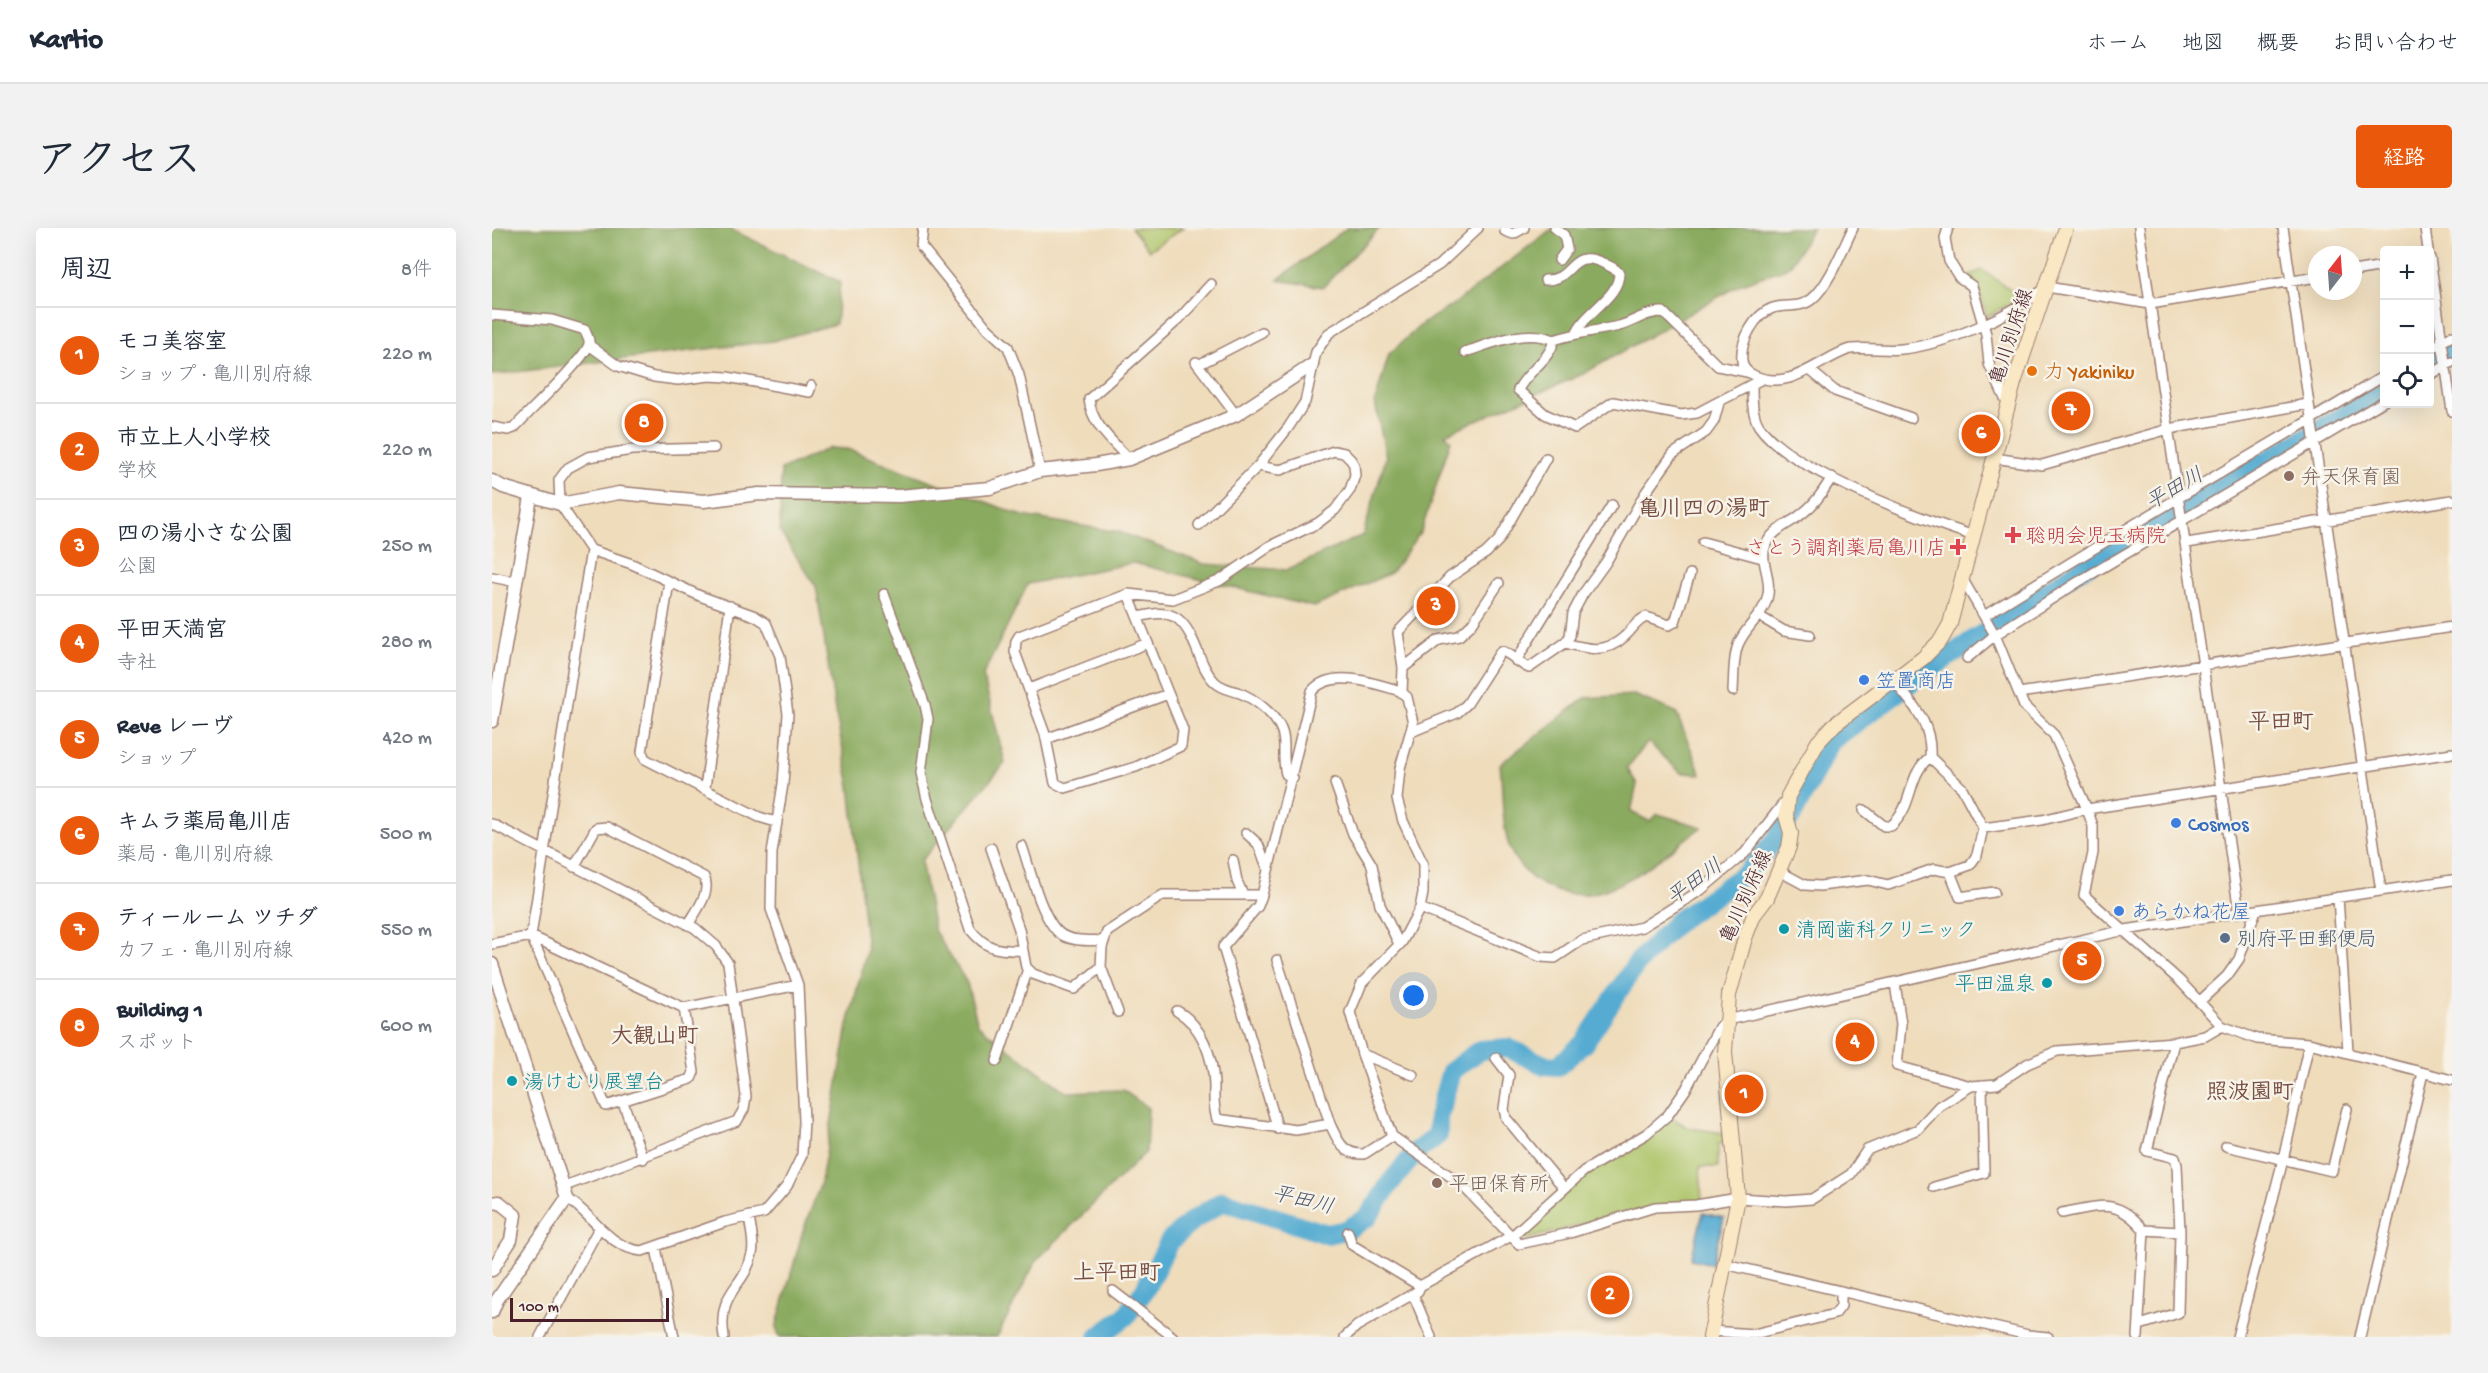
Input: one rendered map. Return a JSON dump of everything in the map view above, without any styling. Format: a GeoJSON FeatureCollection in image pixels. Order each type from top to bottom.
{"type":"FeatureCollection","features":[{"type":"Feature","properties":{"kind":"main road","name":"亀川別府線"},"geometry":{"type":"LineString","coordinates":[[1711,1334],[1738,1198],[1725,1052],[1728,995],[1744,938],[1779,872],[1789,847],[1791,833],[1786,816],[1788,796],[1818,742],[1835,724],[1896,683],[1941,640],[1950,624],[2008,405],[2066,228]]}},
{"type":"Feature","properties":{"kind":"street"},"geometry":{"type":"LineString","coordinates":[[923,228],[921,246],[987,328],[1008,347],[1019,375],[1040,471]]}},
{"type":"Feature","properties":{"kind":"street"},"geometry":{"type":"LineString","coordinates":[[1199,525],[1258,466],[1288,428],[1305,402],[1316,352],[1329,333],[1439,264],[1478,228]]}},
{"type":"Feature","properties":{"kind":"street"},"geometry":{"type":"LineString","coordinates":[[1505,228],[1505,231],[1513,234],[1524,228]]}},
{"type":"Feature","properties":{"kind":"street"},"geometry":{"type":"LineString","coordinates":[[1555,228],[1564,235],[1567,249],[1559,260]]}},
{"type":"Feature","properties":{"kind":"street"},"geometry":{"type":"LineString","coordinates":[[1747,372],[1741,361],[1744,339],[1755,321],[1772,308],[1798,306],[1812,299],[1829,276],[1853,228]]}},
{"type":"Feature","properties":{"kind":"street"},"geometry":{"type":"LineString","coordinates":[[1948,228],[1945,238],[1949,261],[1959,277],[1972,286],[1983,323],[1989,364],[2008,405]]}},
{"type":"Feature","properties":{"kind":"street"},"geometry":{"type":"LineString","coordinates":[[2139,228],[2187,543],[2239,912]]}},
{"type":"Feature","properties":{"kind":"street"},"geometry":{"type":"LineString","coordinates":[[2283,228],[2381,891]]}},
{"type":"Feature","properties":{"kind":"street"},"geometry":{"type":"LineString","coordinates":[[2425,228],[2427,246]]}},
{"type":"Feature","properties":{"kind":"street"},"geometry":{"type":"LineString","coordinates":[[1545,280],[1551,281],[1580,259],[1588,257],[1614,267],[1619,273],[1617,287],[1581,323],[1576,334]]}},
{"type":"Feature","properties":{"kind":"street"},"geometry":{"type":"LineString","coordinates":[[2362,270],[2380,267]]}},
{"type":"Feature","properties":{"kind":"street"},"geometry":{"type":"LineString","coordinates":[[1465,352],[1521,336],[1541,334],[1554,340],[1641,319],[1652,311],[1663,312],[1718,366],[1747,372],[1762,379],[1784,380],[1811,371],[1849,349],[1903,349],[1952,336],[2026,303],[2047,287],[2150,304],[2308,278]]}},
{"type":"Feature","properties":{"kind":"street"},"geometry":{"type":"LineString","coordinates":[[1129,459],[1100,428],[1089,408],[1089,399],[1178,320],[1211,284]]}},
{"type":"Feature","properties":{"kind":"street"},"geometry":{"type":"LineString","coordinates":[[2434,287],[2442,342],[2449,364],[2452,411]]}},
{"type":"Feature","properties":{"kind":"street"},"geometry":{"type":"LineString","coordinates":[[492,315],[552,320],[585,330],[589,345],[618,366],[654,377],[678,380],[709,376],[728,377],[809,392],[811,386]]}},
{"type":"Feature","properties":{"kind":"street"},"geometry":{"type":"LineString","coordinates":[[1236,415],[1196,363],[1262,332]]}},
{"type":"Feature","properties":{"kind":"street"},"geometry":{"type":"LineString","coordinates":[[2434,347],[2452,336]]}},
{"type":"Feature","properties":{"kind":"street"},"geometry":{"type":"LineString","coordinates":[[1554,340],[1552,350],[1524,377],[1518,390],[1545,414],[1575,428],[1613,402],[1681,415],[1697,413],[1762,379]]}},
{"type":"Feature","properties":{"kind":"street"},"geometry":{"type":"LineString","coordinates":[[492,427],[508,430],[514,428],[574,366],[589,345]]}},
{"type":"Feature","properties":{"kind":"street"},"geometry":{"type":"LineString","coordinates":[[2434,373],[2449,364]]}},
{"type":"Feature","properties":{"kind":"street"},"geometry":{"type":"LineString","coordinates":[[492,481],[531,497],[560,504],[620,493],[704,501],[759,494],[899,496],[990,488],[1040,471],[1129,459],[1236,415],[1312,365]]}},
{"type":"Feature","properties":{"kind":"street"},"geometry":{"type":"LineString","coordinates":[[1811,371],[1835,391],[1911,418]]}},
{"type":"Feature","properties":{"kind":"street"},"geometry":{"type":"LineString","coordinates":[[1986,619],[2103,541],[2179,499],[2380,379]]}},
{"type":"Feature","properties":{"kind":"street"},"geometry":{"type":"LineString","coordinates":[[1752,386],[1752,405],[1757,423],[1766,435],[1798,459],[1832,477],[1932,522],[1974,536]]}},
{"type":"Feature","properties":{"kind":"street"},"geometry":{"type":"LineString","coordinates":[[1411,732],[1457,713],[1467,704],[1500,651],[1508,652],[1516,661],[1529,668],[1565,643],[1570,636],[1574,613],[1583,594],[1605,562],[1646,492],[1672,454],[1706,432],[1714,421],[1719,403]]}},
{"type":"Feature","properties":{"kind":"street"},"geometry":{"type":"LineString","coordinates":[[1994,458],[2042,465],[2169,429],[2308,404]]}},
{"type":"Feature","properties":{"kind":"street"},"geometry":{"type":"LineString","coordinates":[[1967,658],[1995,635],[2078,582],[2380,404]]}},
{"type":"Feature","properties":{"kind":"street"},"geometry":{"type":"LineString","coordinates":[[492,964],[566,1192],[599,1228],[629,1250],[642,1251],[748,1216],[764,1213],[776,1203],[796,1170],[802,1155],[804,1121],[798,984],[771,909],[772,853],[783,784],[788,714],[780,656],[766,623],[632,564],[591,550],[560,504],[559,480],[568,468],[588,457],[632,450],[714,448]]}},
{"type":"Feature","properties":{"kind":"street"},"geometry":{"type":"LineString","coordinates":[[1128,594],[1183,730],[1181,746],[1136,767],[1065,788],[1059,786],[1055,783],[1046,739],[1016,651],[1016,641],[1019,636],[1128,594],[1173,598],[1219,581],[1270,546],[1318,523],[1335,510],[1345,497],[1355,475],[1351,460],[1344,453],[1334,451],[1280,470],[1258,466]]}},
{"type":"Feature","properties":{"kind":"street"},"geometry":{"type":"LineString","coordinates":[[1402,693],[1403,668],[1398,632],[1450,577],[1499,540],[1545,458]]}},
{"type":"Feature","properties":{"kind":"street"},"geometry":{"type":"LineString","coordinates":[[1733,691],[1737,647],[1746,629],[1764,610],[1769,594],[1769,579],[1762,558],[1772,535],[1816,502],[1832,477]]}},
{"type":"Feature","properties":{"kind":"street"},"geometry":{"type":"LineString","coordinates":[[492,721],[531,497]]}},
{"type":"Feature","properties":{"kind":"street"},"geometry":{"type":"LineString","coordinates":[[2187,543],[2452,500]]}},
{"type":"Feature","properties":{"kind":"street"},"geometry":{"type":"LineString","coordinates":[[1516,661],[1612,505]]}},
{"type":"Feature","properties":{"kind":"street"},"geometry":{"type":"LineString","coordinates":[[1703,542],[1762,558]]}},
{"type":"Feature","properties":{"kind":"street"},"geometry":{"type":"LineString","coordinates":[[591,550],[531,936],[606,1107],[691,1079],[694,1072],[684,1008]]}},
{"type":"Feature","properties":{"kind":"street"},"geometry":{"type":"LineString","coordinates":[[1565,643],[1588,650],[1607,648],[1623,638],[1646,617],[1669,625],[1675,622],[1690,574]]}},
{"type":"Feature","properties":{"kind":"street"},"geometry":{"type":"LineString","coordinates":[[492,577],[516,582]]}},
{"type":"Feature","properties":{"kind":"street"},"geometry":{"type":"LineString","coordinates":[[1963,580],[1995,635],[2024,705],[2054,735],[2087,808],[2092,826],[2093,853],[2084,895],[2125,930],[2222,1026],[2257,1040],[2309,1043],[2348,1051],[2376,1062],[2452,1080]]}},
{"type":"Feature","properties":{"kind":"street"},"geometry":{"type":"LineString","coordinates":[[669,582],[642,752],[651,764],[705,788],[759,817],[776,822]]}},
{"type":"Feature","properties":{"kind":"street"},"geometry":{"type":"LineString","coordinates":[[1403,668],[1438,640],[1459,636],[1499,583]]}},
{"type":"Feature","properties":{"kind":"street"},"geometry":{"type":"LineString","coordinates":[[884,594],[925,705],[928,719],[921,773],[927,799],[970,929],[982,944],[998,949],[1023,950]]}},
{"type":"Feature","properties":{"kind":"street"},"geometry":{"type":"LineString","coordinates":[[705,788],[730,606]]}},
{"type":"Feature","properties":{"kind":"street"},"geometry":{"type":"LineString","coordinates":[[1138,617],[1158,613],[1177,619],[1186,629],[1213,681],[1221,687],[1252,699],[1267,712],[1278,724],[1285,738],[1283,764],[1286,774],[1293,778]]}},
{"type":"Feature","properties":{"kind":"street"},"geometry":{"type":"LineString","coordinates":[[1759,616],[1784,631],[1810,635]]}},
{"type":"Feature","properties":{"kind":"street"},"geometry":{"type":"LineString","coordinates":[[2019,693],[2452,627]]}},
{"type":"Feature","properties":{"kind":"street"},"geometry":{"type":"LineString","coordinates":[[1029,689],[1149,643]]}},
{"type":"Feature","properties":{"kind":"street"},"geometry":{"type":"LineString","coordinates":[[1278,1129],[1223,947],[1258,906],[1262,895],[1293,778],[1312,691],[1319,683],[1342,679],[1385,686],[1407,697],[1411,711],[1411,732],[1400,768],[1397,799],[1402,821],[1423,864],[1420,908],[1399,944],[1362,983],[1350,1012],[1362,1054],[1392,1136],[1460,1183],[1519,1244],[1570,1233],[1655,1207],[1696,1205],[1738,1198],[1786,1201],[1812,1199],[1851,1174],[1867,1150],[1918,1129],[1939,1106],[1976,1085]]}},
{"type":"Feature","properties":{"kind":"street"},"geometry":{"type":"LineString","coordinates":[[1779,872],[1805,885],[1820,886],[1868,880],[1888,885],[1934,869],[1950,873],[1970,865],[1977,855],[1983,828],[1962,788],[1930,757],[1929,731],[1923,716],[1896,683]]}},
{"type":"Feature","properties":{"kind":"street"},"geometry":{"type":"LineString","coordinates":[[1046,739],[1168,694]]}},
{"type":"Feature","properties":{"kind":"street"},"geometry":{"type":"LineString","coordinates":[[1983,828],[2042,820],[2087,808],[2452,753]]}},
{"type":"Feature","properties":{"kind":"street"},"geometry":{"type":"LineString","coordinates":[[1864,810],[1884,826],[1891,826],[1902,817],[1914,778],[1923,762],[1930,757]]}},
{"type":"Feature","properties":{"kind":"street"},"geometry":{"type":"LineString","coordinates":[[1335,783],[1353,834],[1372,865],[1380,905],[1399,944]]}},
{"type":"Feature","properties":{"kind":"street"},"geometry":{"type":"LineString","coordinates":[[1420,908],[1541,957],[1555,958],[1582,940],[1642,927],[1701,890],[1745,854],[1788,796]]}},
{"type":"Feature","properties":{"kind":"street"},"geometry":{"type":"LineString","coordinates":[[492,824],[688,925],[716,946],[728,963],[746,1096],[744,1109],[737,1121],[723,1129],[643,1159],[566,1192],[497,1300],[492,1312]]}},
{"type":"Feature","properties":{"kind":"street"},"geometry":{"type":"LineString","coordinates":[[574,867],[596,828],[602,825],[646,847],[704,877],[707,883],[706,891],[688,925]]}},
{"type":"Feature","properties":{"kind":"street"},"geometry":{"type":"LineString","coordinates":[[1246,833],[1258,844],[1268,869]]}},
{"type":"Feature","properties":{"kind":"street"},"geometry":{"type":"LineString","coordinates":[[1022,846],[1045,912],[1054,927],[1071,939],[1104,941]]}},
{"type":"Feature","properties":{"kind":"street"},"geometry":{"type":"LineString","coordinates":[[992,848],[1019,929],[1028,969],[1033,974],[1074,989],[1101,967]]}},
{"type":"Feature","properties":{"kind":"street"},"geometry":{"type":"LineString","coordinates":[[1233,860],[1237,881],[1243,895]]}},
{"type":"Feature","properties":{"kind":"street"},"geometry":{"type":"LineString","coordinates":[[1950,873],[1960,897],[1994,892]]}},
{"type":"Feature","properties":{"kind":"street"},"geometry":{"type":"LineString","coordinates":[[1345,1337],[1357,1326],[1418,1291],[1420,1286],[1513,1236],[1584,1171],[1646,1134],[1668,1115],[1686,1089],[1719,1028],[1726,1020],[2125,930],[2452,880]]}},
{"type":"Feature","properties":{"kind":"street"},"geometry":{"type":"LineString","coordinates":[[1118,1012],[1101,967],[1107,932],[1163,895],[1262,895]]}},
{"type":"Feature","properties":{"kind":"street"},"geometry":{"type":"LineString","coordinates":[[2338,897],[2348,1051]]}},
{"type":"Feature","properties":{"kind":"street"},"geometry":{"type":"LineString","coordinates":[[2199,1002],[2227,976],[2239,959],[2256,909]]}},
{"type":"Feature","properties":{"kind":"street"},"geometry":{"type":"LineString","coordinates":[[492,944],[531,936],[684,1008],[798,984]]}},
{"type":"Feature","properties":{"kind":"street"},"geometry":{"type":"LineString","coordinates":[[1277,960],[1330,1124],[1340,1146],[1347,1152],[1357,1155],[1374,1150],[1392,1136]]}},
{"type":"Feature","properties":{"kind":"street"},"geometry":{"type":"LineString","coordinates":[[997,1061],[1028,969]]}},
{"type":"Feature","properties":{"kind":"street"},"geometry":{"type":"LineString","coordinates":[[1895,983],[1900,1024],[1897,1066],[1976,1085],[1997,1084],[2027,1064],[2057,1051],[2174,1042],[2205,1036],[2222,1026]]}},
{"type":"Feature","properties":{"kind":"street"},"geometry":{"type":"LineString","coordinates":[[1177,1011],[1192,1019],[1202,1034],[1214,1082],[1214,1109],[1217,1119],[1296,1130],[1330,1124]]}},
{"type":"Feature","properties":{"kind":"street"},"geometry":{"type":"LineString","coordinates":[[2140,1325],[2178,1313],[2181,1232],[2175,1158],[2147,1151],[2174,1042]]}},
{"type":"Feature","properties":{"kind":"street"},"geometry":{"type":"LineString","coordinates":[[2237,1337],[2283,1160],[2309,1043]]}},
{"type":"Feature","properties":{"kind":"street"},"geometry":{"type":"LineString","coordinates":[[1362,1054],[1413,1075]]}},
{"type":"Feature","properties":{"kind":"street"},"geometry":{"type":"LineString","coordinates":[[1496,1058],[1509,1075],[1504,1109],[1506,1118],[1564,1188]]}},
{"type":"Feature","properties":{"kind":"street"},"geometry":{"type":"LineString","coordinates":[[2360,1337],[2423,1073]]}},
{"type":"Feature","properties":{"kind":"street"},"geometry":{"type":"LineString","coordinates":[[1934,1186],[1984,1173],[1976,1085]]}},
{"type":"Feature","properties":{"kind":"street"},"geometry":{"type":"LineString","coordinates":[[623,1102],[643,1159]]}},
{"type":"Feature","properties":{"kind":"street"},"geometry":{"type":"LineString","coordinates":[[2226,1146],[2332,1171],[2347,1109]]}},
{"type":"Feature","properties":{"kind":"street"},"geometry":{"type":"LineString","coordinates":[[492,1203],[500,1202],[515,1215],[511,1240],[492,1270]]}},
{"type":"Feature","properties":{"kind":"street"},"geometry":{"type":"LineString","coordinates":[[2062,1213],[2105,1205],[2122,1209],[2144,1230],[2181,1232]]}},
{"type":"Feature","properties":{"kind":"street"},"geometry":{"type":"LineString","coordinates":[[724,1337],[721,1318],[727,1298],[753,1252],[748,1216]]}},
{"type":"Feature","properties":{"kind":"street"},"geometry":{"type":"LineString","coordinates":[[540,1337],[599,1228]]}},
{"type":"Feature","properties":{"kind":"street"},"geometry":{"type":"LineString","coordinates":[[2138,1337],[2144,1230]]}},
{"type":"Feature","properties":{"kind":"street"},"geometry":{"type":"LineString","coordinates":[[1348,1232],[1352,1245],[1420,1286]]}},
{"type":"Feature","properties":{"kind":"street"},"geometry":{"type":"LineString","coordinates":[[656,1248],[674,1337]]}},
{"type":"Feature","properties":{"kind":"street"},"geometry":{"type":"LineString","coordinates":[[1725,1264],[2028,1335],[2048,1337]]}},
{"type":"Feature","properties":{"kind":"street"},"geometry":{"type":"LineString","coordinates":[[1113,1291],[1173,1337]]}},
{"type":"Feature","properties":{"kind":"street"},"geometry":{"type":"LineString","coordinates":[[1711,1334],[1754,1334],[1835,1314],[1841,1305],[1841,1291]]}},
{"type":"Feature","properties":{"kind":"street"},"geometry":{"type":"LineString","coordinates":[[1413,1294],[1431,1337]]}},
{"type":"Feature","properties":{"kind":"green space"},"geometry":{"type":"Polygon","coordinates":[[[492,228],[728,228],[840,282],[836,324],[773,341],[492,375],[492,228]]]}},
{"type":"Feature","properties":{"kind":"green space"},"geometry":{"type":"Polygon","coordinates":[[[1131,228],[1183,228],[1149,250],[1131,228]]]}},
{"type":"Feature","properties":{"kind":"green space"},"geometry":{"type":"Polygon","coordinates":[[[1347,228],[1380,228],[1323,287],[1277,280],[1347,228]]]}},
{"type":"Feature","properties":{"kind":"green space"},"geometry":{"type":"Polygon","coordinates":[[[1553,228],[1813,228],[1789,267],[1739,285],[1583,374],[1445,434],[1451,440],[1421,532],[1391,573],[1314,607],[1133,563],[1028,584],[983,675],[1005,763],[921,861],[934,930],[967,983],[978,1025],[1066,1092],[1123,1090],[1148,1108],[1146,1152],[1036,1261],[997,1337],[780,1337],[776,1328],[802,1234],[821,1182],[848,1025],[867,949],[850,786],[835,710],[816,586],[780,532],[781,470],[829,448],[847,449],[1023,516],[1119,532],[1204,564],[1287,570],[1363,535],[1386,457],[1375,402],[1389,354],[1422,324],[1454,304],[1553,228]]]}},
{"type":"Feature","properties":{"kind":"green space"},"geometry":{"type":"Polygon","coordinates":[[[1982,270],[2021,297],[1987,317],[1977,284],[1967,276],[1982,270]]]}},
{"type":"Feature","properties":{"kind":"green space"},"geometry":{"type":"Polygon","coordinates":[[[1634,695],[1676,712],[1701,774],[1681,773],[1648,742],[1627,768],[1637,784],[1631,812],[1649,821],[1658,814],[1702,827],[1648,867],[1608,889],[1587,894],[1566,894],[1545,886],[1523,869],[1509,846],[1503,816],[1500,764],[1585,698],[1634,695]]]}},
{"type":"Feature","properties":{"kind":"green space"},"geometry":{"type":"Polygon","coordinates":[[[1672,1118],[1689,1128],[1724,1133],[1724,1143],[1718,1144],[1718,1167],[1700,1167],[1702,1202],[1621,1214],[1521,1241],[1518,1236],[1587,1174],[1630,1150],[1672,1118]]]}},
{"type":"Feature","properties":{"kind":"water"},"geometry":{"type":"Polygon","coordinates":[[[1703,1213],[1724,1218],[1712,1264],[1691,1259],[1703,1213]]]}},
{"type":"Feature","properties":{"kind":"waterway","name":"平田川"},"geometry":{"type":"LineString","coordinates":[[2434,361],[2452,350]]}},
{"type":"Feature","properties":{"kind":"waterway","name":"平田川"},"geometry":{"type":"LineString","coordinates":[[1098,1337],[1125,1317],[1144,1291],[1169,1242],[1192,1221],[1223,1201],[1327,1234],[1346,1230],[1368,1217],[1391,1182],[1417,1151],[1438,1135],[1438,1118],[1451,1071],[1480,1050],[1508,1048],[1544,1065],[1558,1066],[1584,1043],[1637,963],[1678,921],[1746,873],[1775,841],[1793,814],[1831,741],[1918,677],[2074,573],[2380,394]]}},
{"type":"Feature","properties":{"kind":"place","name":"力 Yakiniku"},"geometry":{"type":"Point","coordinates":[2032,371]}},
{"type":"Feature","properties":{"kind":"place","name":"ティールーム ツチダ"},"geometry":{"type":"Point","coordinates":[2071,411]}},
{"type":"Feature","properties":{"kind":"place","name":"Building 1"},"geometry":{"type":"Point","coordinates":[644,423]}},
{"type":"Feature","properties":{"kind":"place","name":"キムラ薬局亀川店"},"geometry":{"type":"Point","coordinates":[1981,434]}},
{"type":"Feature","properties":{"kind":"place","name":"弁天保育園"},"geometry":{"type":"Point","coordinates":[2289,476]}},
{"type":"Feature","properties":{"kind":"place","name":"聡明会児玉病院"},"geometry":{"type":"Point","coordinates":[2013,535]}},
{"type":"Feature","properties":{"kind":"place","name":"さとう調剤薬局亀川店"},"geometry":{"type":"Point","coordinates":[1958,547]}},
{"type":"Feature","properties":{"kind":"place","name":"四の湯小さな公園"},"geometry":{"type":"Point","coordinates":[1436,606]}},
{"type":"Feature","properties":{"kind":"place","name":"笠置商店"},"geometry":{"type":"Point","coordinates":[1864,680]}},
{"type":"Feature","properties":{"kind":"place","name":"Cosmos"},"geometry":{"type":"Point","coordinates":[2176,823]}},
{"type":"Feature","properties":{"kind":"place","name":"あらかね花屋"},"geometry":{"type":"Point","coordinates":[2119,911]}},
{"type":"Feature","properties":{"kind":"place","name":"清岡歯科クリニック"},"geometry":{"type":"Point","coordinates":[1784,929]}},
{"type":"Feature","properties":{"kind":"place","name":"別府平田郵便局"},"geometry":{"type":"Point","coordinates":[2225,938]}},
{"type":"Feature","properties":{"kind":"place","name":"Reve レーヴ"},"geometry":{"type":"Point","coordinates":[2082,961]}},
{"type":"Feature","properties":{"kind":"place","name":"平田温泉"},"geometry":{"type":"Point","coordinates":[2047,983]}},
{"type":"Feature","properties":{"kind":"place","name":"平田天満宮"},"geometry":{"type":"Point","coordinates":[1855,1042]}},
{"type":"Feature","properties":{"kind":"place","name":"湯けむり展望台"},"geometry":{"type":"Point","coordinates":[512,1081]}},
{"type":"Feature","properties":{"kind":"place","name":"モコ美容室"},"geometry":{"type":"Point","coordinates":[1744,1094]}},
{"type":"Feature","properties":{"kind":"place","name":"平田保育所"},"geometry":{"type":"Point","coordinates":[1437,1183]}},
{"type":"Feature","properties":{"kind":"place","name":"市立上人小学校"},"geometry":{"type":"Point","coordinates":[1610,1295]}},
{"type":"Feature","properties":{"kind":"district","name":"亀川四の湯町"},"geometry":{"type":"Point","coordinates":[1704,507]}},
{"type":"Feature","properties":{"kind":"district","name":"平田町"},"geometry":{"type":"Point","coordinates":[2281,720]}},
{"type":"Feature","properties":{"kind":"district","name":"大観山町"},"geometry":{"type":"Point","coordinates":[655,1034]}},
{"type":"Feature","properties":{"kind":"district","name":"照波園町"},"geometry":{"type":"Point","coordinates":[2250,1090]}},
{"type":"Feature","properties":{"kind":"district","name":"上平田町"},"geometry":{"type":"Point","coordinates":[1117,1271]}}]}
